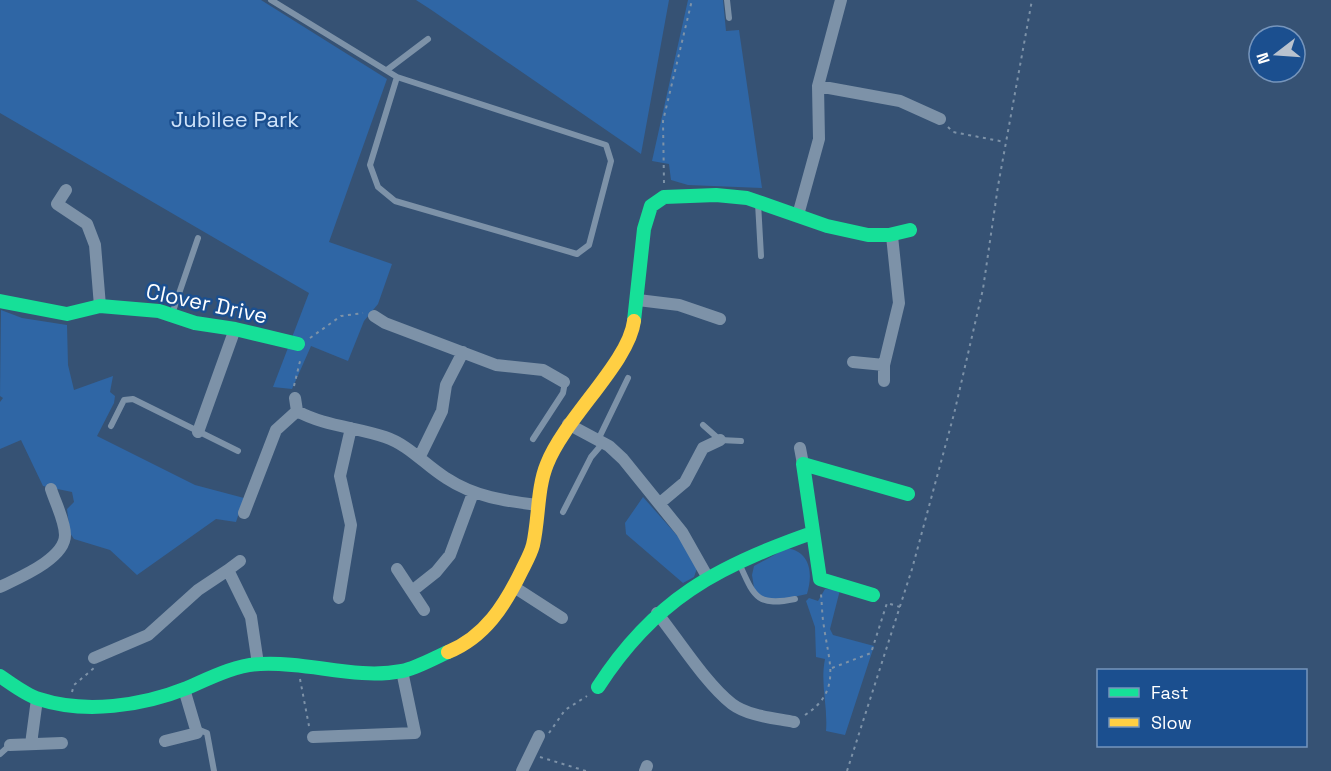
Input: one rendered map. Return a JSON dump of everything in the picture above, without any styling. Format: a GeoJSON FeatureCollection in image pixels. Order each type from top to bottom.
{"type":"FeatureCollection","features":[{"type":"Feature","properties":{"kind":"street"},"geometry":{"type":"LineString","coordinates":[[798,215],[819,139],[818,86],[841,0]]}},
{"type":"Feature","properties":{"kind":"street"},"geometry":{"type":"LineString","coordinates":[[818,86],[900,101],[940,119]]}},
{"type":"Feature","properties":{"kind":"street"},"geometry":{"type":"LineString","coordinates":[[66,190],[57,204],[87,224],[95,246],[100,306]]}},
{"type":"Feature","properties":{"kind":"street"},"geometry":{"type":"LineString","coordinates":[[0,676],[37,699],[69,706],[121,705],[184,688],[224,672],[258,664],[298,664],[342,672],[402,671],[466,645],[492,622],[514,587],[533,547],[546,465],[568,424],[622,353],[633,330],[638,300],[639,259],[651,206],[660,199],[746,198],[798,215],[836,231],[892,236],[910,230]]}},
{"type":"Feature","properties":{"kind":"street"},"geometry":{"type":"LineString","coordinates":[[884,381],[884,365],[899,303],[892,236]]}},
{"type":"Feature","properties":{"kind":"street"},"geometry":{"type":"LineString","coordinates":[[638,300],[679,305],[720,319]]}},
{"type":"Feature","properties":{"kind":"street","name":"Clover Drive"},"geometry":{"type":"LineString","coordinates":[[0,301],[67,314],[100,306],[159,310],[195,323],[303,344]]}},
{"type":"Feature","properties":{"kind":"street"},"geometry":{"type":"LineString","coordinates":[[374,316],[385,323],[496,365],[543,370],[564,382]]}},
{"type":"Feature","properties":{"kind":"street"},"geometry":{"type":"LineString","coordinates":[[198,432],[235,329]]}},
{"type":"Feature","properties":{"kind":"street"},"geometry":{"type":"LineString","coordinates":[[420,456],[442,411],[446,385],[463,352]]}},
{"type":"Feature","properties":{"kind":"street"},"geometry":{"type":"LineString","coordinates":[[853,362],[884,365]]}},
{"type":"Feature","properties":{"kind":"street"},"geometry":{"type":"LineString","coordinates":[[244,513],[276,430],[296,404],[314,420],[387,437],[420,456],[444,477],[473,493],[502,501],[538,505]]}},
{"type":"Feature","properties":{"kind":"street"},"geometry":{"type":"LineString","coordinates":[[568,424],[601,441],[623,459],[682,531],[708,578]]}},
{"type":"Feature","properties":{"kind":"street"},"geometry":{"type":"LineString","coordinates":[[339,598],[351,525],[340,476],[351,428]]}},
{"type":"Feature","properties":{"kind":"street"},"geometry":{"type":"LineString","coordinates":[[660,503],[685,482],[703,448],[720,440]]}},
{"type":"Feature","properties":{"kind":"street"},"geometry":{"type":"LineString","coordinates":[[800,448],[820,579],[873,595]]}},
{"type":"Feature","properties":{"kind":"street"},"geometry":{"type":"LineString","coordinates":[[802,464],[908,494]]}},
{"type":"Feature","properties":{"kind":"street"},"geometry":{"type":"LineString","coordinates":[[0,587],[42,565],[60,550],[65,536],[51,489]]}},
{"type":"Feature","properties":{"kind":"street"},"geometry":{"type":"LineString","coordinates":[[412,591],[436,572],[450,555],[473,493]]}},
{"type":"Feature","properties":{"kind":"street"},"geometry":{"type":"LineString","coordinates":[[598,687],[614,658],[677,595],[768,548],[812,533]]}},
{"type":"Feature","properties":{"kind":"street"},"geometry":{"type":"LineString","coordinates":[[94,658],[148,635],[198,590],[240,561]]}},
{"type":"Feature","properties":{"kind":"street"},"geometry":{"type":"LineString","coordinates":[[398,569],[424,610]]}},
{"type":"Feature","properties":{"kind":"street"},"geometry":{"type":"LineString","coordinates":[[228,570],[250,617],[258,664]]}},
{"type":"Feature","properties":{"kind":"street"},"geometry":{"type":"LineString","coordinates":[[514,587],[561,618]]}},
{"type":"Feature","properties":{"kind":"street"},"geometry":{"type":"LineString","coordinates":[[657,613],[717,690],[733,705],[755,714],[794,722]]}},
{"type":"Feature","properties":{"kind":"street"},"geometry":{"type":"LineString","coordinates":[[313,737],[415,733],[402,671]]}},
{"type":"Feature","properties":{"kind":"street"},"geometry":{"type":"LineString","coordinates":[[165,741],[197,733],[184,688]]}},
{"type":"Feature","properties":{"kind":"street"},"geometry":{"type":"LineString","coordinates":[[31,744],[37,699]]}},
{"type":"Feature","properties":{"kind":"street"},"geometry":{"type":"LineString","coordinates":[[522,771],[539,736]]}},
{"type":"Feature","properties":{"kind":"street"},"geometry":{"type":"LineString","coordinates":[[10,745],[62,743]]}},
{"type":"Feature","properties":{"kind":"lane"},"geometry":{"type":"LineString","coordinates":[[271,0],[397,76],[606,145],[611,161],[589,246],[577,254],[395,201],[378,186],[370,165],[397,76]]}},
{"type":"Feature","properties":{"kind":"lane"},"geometry":{"type":"LineString","coordinates":[[727,0],[729,18]]}},
{"type":"Feature","properties":{"kind":"lane"},"geometry":{"type":"LineString","coordinates":[[387,70],[428,39]]}},
{"type":"Feature","properties":{"kind":"lane"},"geometry":{"type":"LineString","coordinates":[[758,202],[761,256]]}},
{"type":"Feature","properties":{"kind":"lane"},"geometry":{"type":"LineString","coordinates":[[171,315],[198,238]]}},
{"type":"Feature","properties":{"kind":"lane"},"geometry":{"type":"LineString","coordinates":[[563,512],[601,441],[628,378]]}},
{"type":"Feature","properties":{"kind":"lane"},"geometry":{"type":"LineString","coordinates":[[533,439],[563,393],[564,382]]}},
{"type":"Feature","properties":{"kind":"lane"},"geometry":{"type":"LineString","coordinates":[[111,426],[124,400],[133,399],[237,451]]}},
{"type":"Feature","properties":{"kind":"lane"},"geometry":{"type":"LineString","coordinates":[[703,425],[720,440],[741,441]]}},
{"type":"Feature","properties":{"kind":"lane"},"geometry":{"type":"LineString","coordinates":[[738,562],[751,589],[760,600],[769,602],[795,599]]}},
{"type":"Feature","properties":{"kind":"lane"},"geometry":{"type":"LineString","coordinates":[[196,729],[207,733],[214,771]]}},
{"type":"Feature","properties":{"kind":"lane"},"geometry":{"type":"LineString","coordinates":[[0,754],[10,745]]}},
{"type":"Feature","properties":{"kind":"path"},"geometry":{"type":"LineString","coordinates":[[660,199],[663,121],[692,0]]}},
{"type":"Feature","properties":{"kind":"path"},"geometry":{"type":"LineString","coordinates":[[847,771],[900,607],[954,414],[980,300],[1032,0]]}},
{"type":"Feature","properties":{"kind":"path"},"geometry":{"type":"LineString","coordinates":[[940,119],[953,132],[1006,142]]}},
{"type":"Feature","properties":{"kind":"path"},"geometry":{"type":"LineString","coordinates":[[296,404],[294,381],[303,344],[342,316],[367,313],[374,316]]}},
{"type":"Feature","properties":{"kind":"path"},"geometry":{"type":"LineString","coordinates":[[794,722],[814,709],[831,681],[820,579]]}},
{"type":"Feature","properties":{"kind":"path"},"geometry":{"type":"LineString","coordinates":[[831,668],[871,653],[887,603],[900,607]]}},
{"type":"Feature","properties":{"kind":"path"},"geometry":{"type":"LineString","coordinates":[[69,706],[74,685],[94,669],[94,658]]}},
{"type":"Feature","properties":{"kind":"path"},"geometry":{"type":"LineString","coordinates":[[298,664],[305,715],[313,737]]}},
{"type":"Feature","properties":{"kind":"path"},"geometry":{"type":"LineString","coordinates":[[539,736],[547,736],[565,710],[598,687]]}},
{"type":"Feature","properties":{"kind":"path"},"geometry":{"type":"LineString","coordinates":[[530,754],[586,771]]}},
{"type":"Feature","properties":{"kind":"green space","name":"Jubilee Park"},"geometry":{"type":"Polygon","coordinates":[[[0,0],[261,0],[387,79],[329,242],[392,264],[378,304],[364,321],[348,361],[311,346],[292,389],[273,387],[309,293],[0,113],[0,0]]]}},
{"type":"Feature","properties":{"kind":"green space"},"geometry":{"type":"Polygon","coordinates":[[[416,0],[669,0],[641,154],[430,9],[416,0]]]}},
{"type":"Feature","properties":{"kind":"green space"},"geometry":{"type":"Polygon","coordinates":[[[688,0],[723,0],[726,31],[739,30],[762,188],[688,185],[671,180],[669,164],[652,161],[688,0]]]}},
{"type":"Feature","properties":{"kind":"green space"},"geometry":{"type":"Polygon","coordinates":[[[1,310],[22,318],[67,325],[68,365],[74,390],[113,376],[110,392],[115,396],[114,403],[97,436],[195,485],[244,498],[236,522],[216,519],[137,575],[110,550],[74,539],[70,533],[67,509],[74,502],[72,492],[43,486],[21,440],[0,449],[0,402],[3,398],[0,396],[1,310]]]}},
{"type":"Feature","properties":{"kind":"green space"},"geometry":{"type":"Polygon","coordinates":[[[643,497],[682,541],[697,568],[694,577],[683,583],[626,534],[625,523],[643,497]]]}},
{"type":"Feature","properties":{"kind":"green space"},"geometry":{"type":"Polygon","coordinates":[[[787,548],[801,554],[808,565],[810,579],[807,594],[775,601],[755,594],[752,575],[754,566],[787,548]]]}},
{"type":"Feature","properties":{"kind":"green space"},"geometry":{"type":"Polygon","coordinates":[[[825,589],[840,590],[830,629],[833,635],[874,646],[845,735],[826,731],[823,677],[825,659],[816,657],[815,627],[806,601],[809,598],[818,601],[825,589]]]}},
{"type":"Feature","properties":{"kind":"traffic: fast"},"geometry":{"type":"LineString","coordinates":[[634,321],[644,229],[651,206],[664,197],[716,195],[747,198],[827,226],[868,235],[889,235],[910,230]]}},
{"type":"Feature","properties":{"kind":"traffic: fast"},"geometry":{"type":"LineString","coordinates":[[0,301],[67,314],[100,306],[159,311],[195,323],[235,329],[298,344]]}},
{"type":"Feature","properties":{"kind":"traffic: fast"},"geometry":{"type":"LineString","coordinates":[[873,595],[820,579],[803,464],[908,494]]}},
{"type":"Feature","properties":{"kind":"traffic: fast"},"geometry":{"type":"LineString","coordinates":[[598,687],[619,657],[642,631],[690,590],[746,559],[812,533]]}},
{"type":"Feature","properties":{"kind":"traffic: fast"},"geometry":{"type":"LineString","coordinates":[[0,676],[24,692],[57,704],[113,706],[170,694],[223,673],[251,665],[295,665],[349,672],[384,673],[408,670],[448,652]]}},
{"type":"Feature","properties":{"kind":"traffic: slow"},"geometry":{"type":"LineString","coordinates":[[448,652],[461,646],[483,629],[508,595],[532,548],[541,483],[547,464],[567,428],[621,354],[630,337],[634,321]]}}]}
